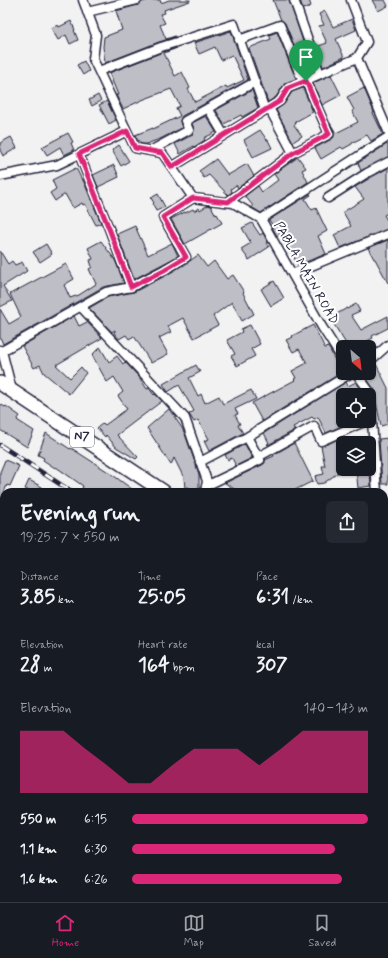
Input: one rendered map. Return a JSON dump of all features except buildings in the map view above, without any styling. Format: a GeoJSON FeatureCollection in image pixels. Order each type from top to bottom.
{"type":"FeatureCollection","features":[{"type":"Feature","properties":{"kind":"highway","name":"N7"},"geometry":{"type":"LineString","coordinates":[[0,383],[158,488]]}},
{"type":"Feature","properties":{"kind":"street"},"geometry":{"type":"LineString","coordinates":[[12,390],[1,350],[106,292],[131,287],[186,257],[163,217],[193,198],[162,153],[135,148],[94,59],[96,35],[83,0]]}},
{"type":"Feature","properties":{"kind":"street"},"geometry":{"type":"LineString","coordinates":[[87,12],[137,0]]}},
{"type":"Feature","properties":{"kind":"street"},"geometry":{"type":"LineString","coordinates":[[294,0],[320,74]]}},
{"type":"Feature","properties":{"kind":"street"},"geometry":{"type":"LineString","coordinates":[[172,167],[280,101],[288,88],[357,58],[367,42],[351,0]]}},
{"type":"Feature","properties":{"kind":"street"},"geometry":{"type":"LineString","coordinates":[[99,71],[161,47],[234,24],[255,82],[267,109],[293,153]]}},
{"type":"Feature","properties":{"kind":"street"},"geometry":{"type":"LineString","coordinates":[[228,202],[293,153],[329,134],[280,25],[240,40]]}},
{"type":"Feature","properties":{"kind":"street"},"geometry":{"type":"LineString","coordinates":[[357,58],[388,131]]}},
{"type":"Feature","properties":{"kind":"street"},"geometry":{"type":"LineString","coordinates":[[150,151],[189,130],[185,121],[255,82]]}},
{"type":"Feature","properties":{"kind":"street"},"geometry":{"type":"LineString","coordinates":[[208,108],[224,136]]}},
{"type":"Feature","properties":{"kind":"street"},"geometry":{"type":"LineString","coordinates":[[0,176],[57,165],[127,131]]}},
{"type":"Feature","properties":{"kind":"street"},"geometry":{"type":"LineString","coordinates":[[261,219],[388,137]]}},
{"type":"Feature","properties":{"kind":"street"},"geometry":{"type":"LineString","coordinates":[[79,154],[131,287]]}},
{"type":"Feature","properties":{"kind":"street"},"geometry":{"type":"LineString","coordinates":[[328,198],[367,173],[388,162]]}},
{"type":"Feature","properties":{"kind":"street","name":"PABLA MAIN ROAD"},"geometry":{"type":"LineString","coordinates":[[193,198],[233,203],[261,219],[336,349]]}},
{"type":"Feature","properties":{"kind":"street"},"geometry":{"type":"LineString","coordinates":[[292,274],[388,234]]}},
{"type":"Feature","properties":{"kind":"street"},"geometry":{"type":"LineString","coordinates":[[81,307],[185,418],[207,481],[206,488]]}},
{"type":"Feature","properties":{"kind":"street"},"geometry":{"type":"LineString","coordinates":[[376,356],[388,345]]}},
{"type":"Feature","properties":{"kind":"street"},"geometry":{"type":"LineString","coordinates":[[200,462],[247,437],[340,380]]}},
{"type":"Feature","properties":{"kind":"street"},"geometry":{"type":"LineString","coordinates":[[258,457],[314,426],[321,441],[351,428]]}},
{"type":"Feature","properties":{"kind":"street"},"geometry":{"type":"LineString","coordinates":[[370,428],[377,488]]}},
{"type":"Feature","properties":{"kind":"street"},"geometry":{"type":"LineString","coordinates":[[208,488],[260,460],[247,437]]}},
{"type":"Feature","properties":{"kind":"railway"},"geometry":{"type":"LineString","coordinates":[[0,445],[66,488]]}},
{"type":"Feature","properties":{"kind":"route"},"geometry":{"type":"LineString","coordinates":[[306,81],[329,134],[293,153],[228,202],[193,198],[163,217],[186,257],[131,287],[79,154],[127,131],[135,148],[162,153],[172,167],[280,101],[288,88],[306,81]]}}]}
